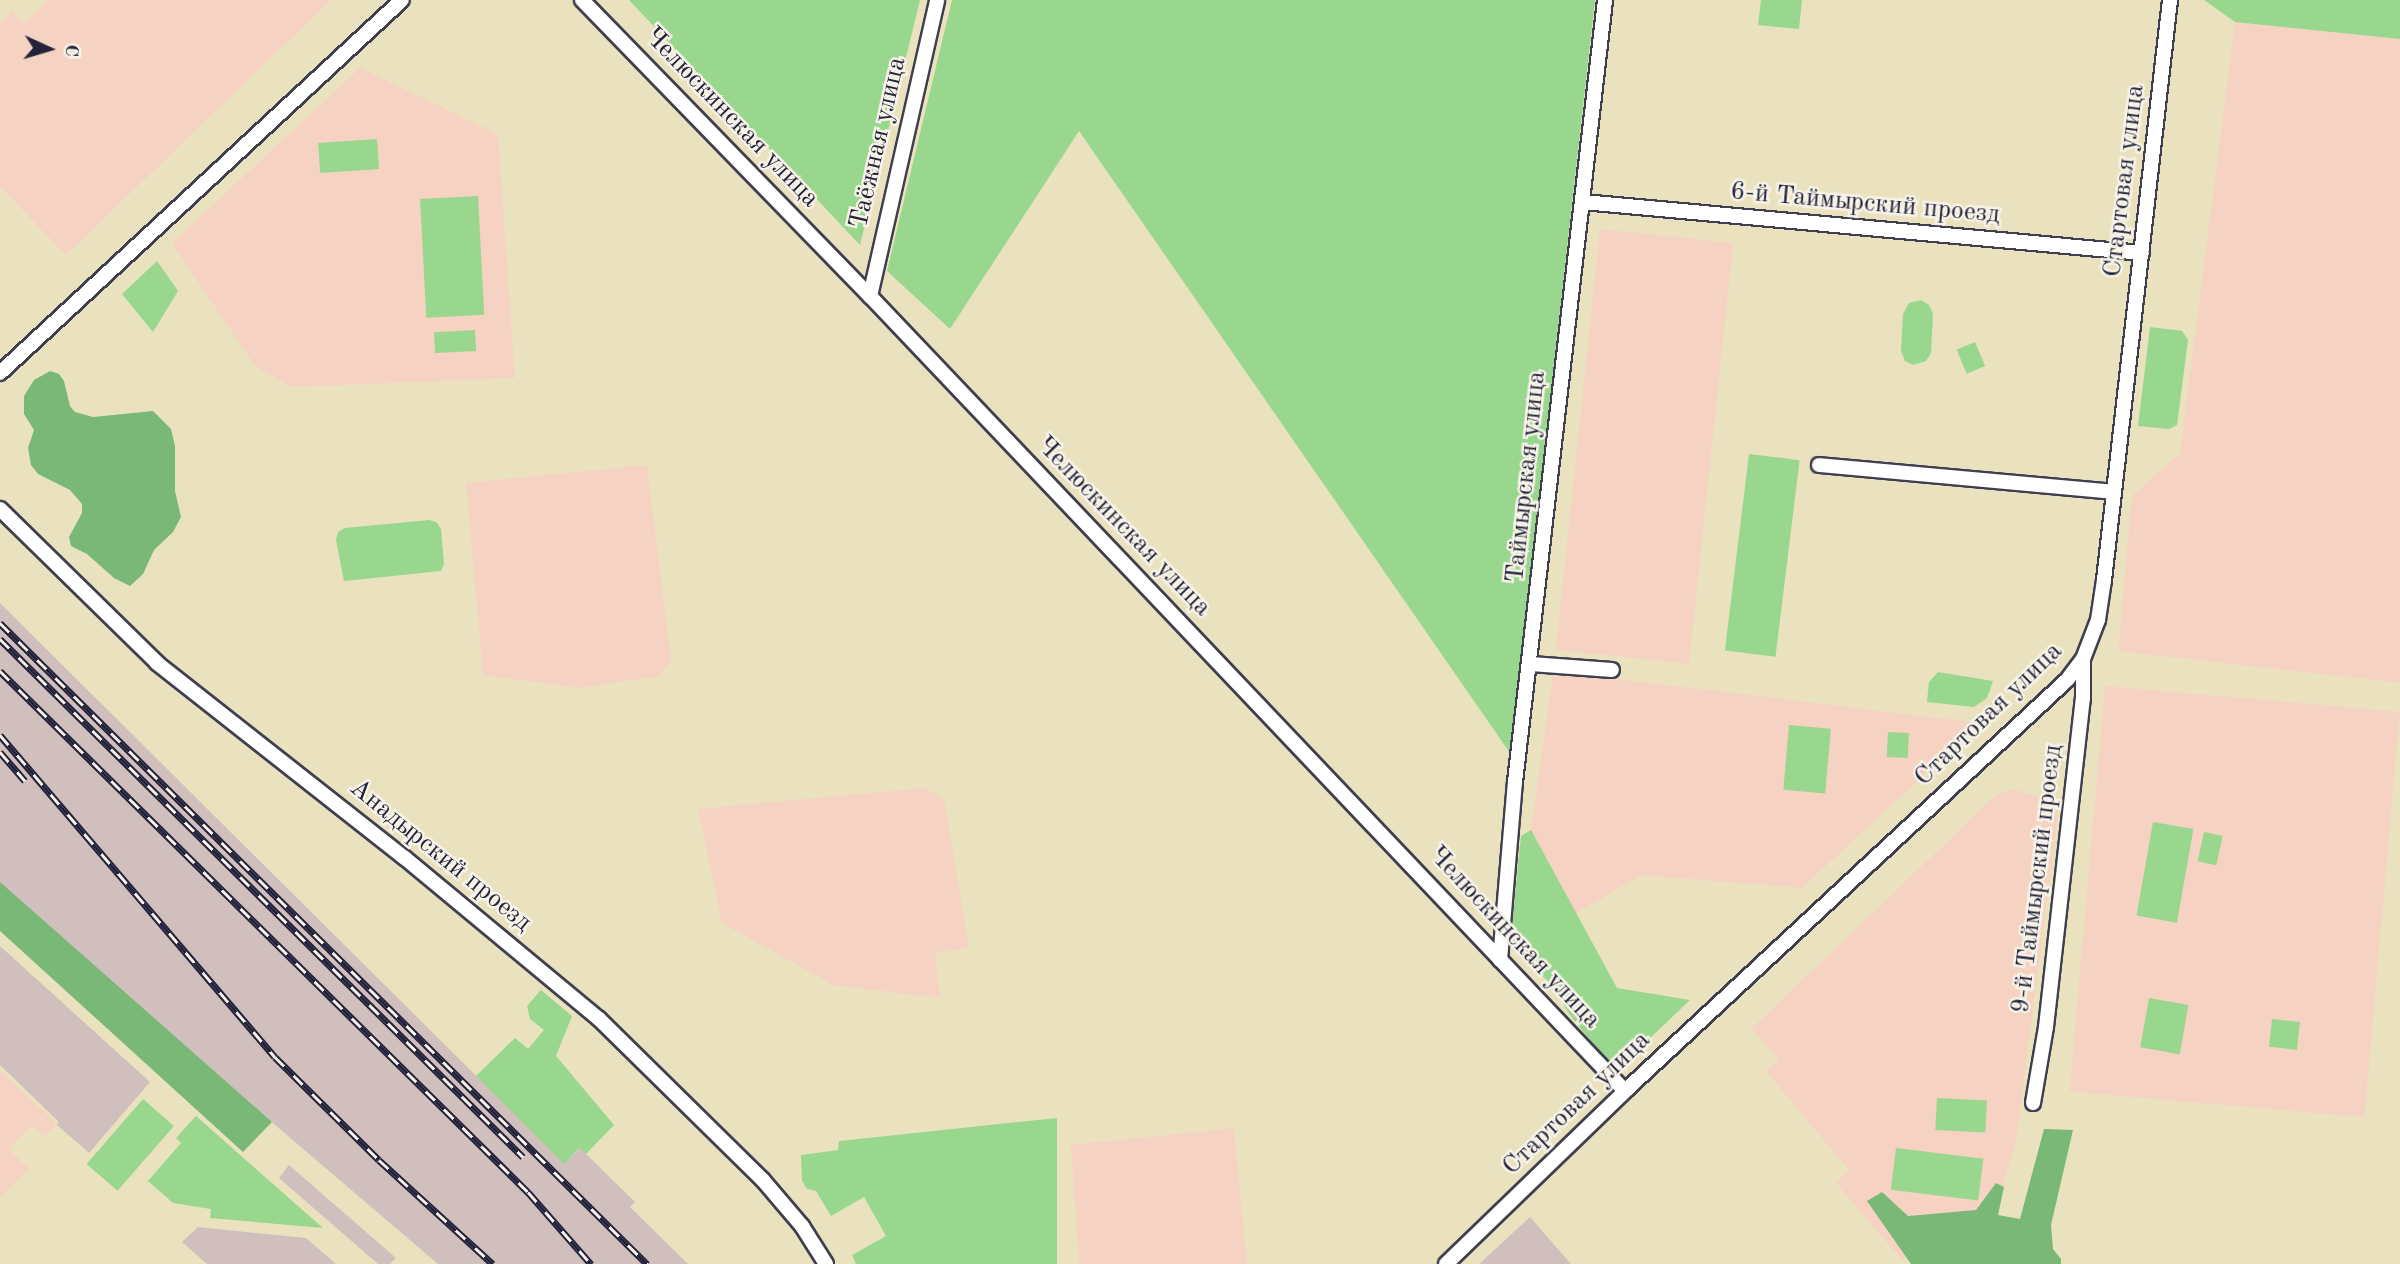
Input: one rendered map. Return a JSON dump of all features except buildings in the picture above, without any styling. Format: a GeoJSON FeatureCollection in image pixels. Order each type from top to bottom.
{"type":"FeatureCollection","features":[{"type":"Feature","properties":{"kind":"street"},"geometry":{"type":"LineString","coordinates":[[0,373],[402,0]]}},
{"type":"Feature","properties":{"kind":"street","name":"Челюскинская улица"},"geometry":{"type":"LineString","coordinates":[[582,0],[870,296],[1625,1091]]}},
{"type":"Feature","properties":{"kind":"street","name":"Таёжная улица"},"geometry":{"type":"LineString","coordinates":[[870,296],[937,0]]}},
{"type":"Feature","properties":{"kind":"street","name":"Таймырская улица"},"geometry":{"type":"LineString","coordinates":[[1500,960],[1515,782],[1531,664],[1605,0]]}},
{"type":"Feature","properties":{"kind":"street","name":"Стартовая улица"},"geometry":{"type":"LineString","coordinates":[[1446,1264],[1625,1091],[2058,688],[2083,659],[2098,620],[2170,0]]}},
{"type":"Feature","properties":{"kind":"street","name":"6-й Таймырский проезд"},"geometry":{"type":"LineString","coordinates":[[1583,202],[2142,253]]}},
{"type":"Feature","properties":{"kind":"street"},"geometry":{"type":"LineString","coordinates":[[1819,465],[2114,492]]}},
{"type":"Feature","properties":{"kind":"street","name":"Анадырский проезд"},"geometry":{"type":"LineString","coordinates":[[0,509],[158,663],[405,858],[599,1019],[762,1179],[802,1226],[826,1264]]}},
{"type":"Feature","properties":{"kind":"street","name":"9-й Таймырский проезд"},"geometry":{"type":"LineString","coordinates":[[2033,1103],[2046,1027],[2083,698],[2083,659]]}},
{"type":"Feature","properties":{"kind":"street"},"geometry":{"type":"LineString","coordinates":[[1531,664],[1612,670]]}},
{"type":"Feature","properties":{"kind":"shaded area"},"geometry":{"type":"Polygon","coordinates":[[[48,0],[331,0],[66,255],[0,187],[0,23],[12,11],[24,23],[48,0]]]}},
{"type":"Feature","properties":{"kind":"shaded area"},"geometry":{"type":"Polygon","coordinates":[[[2235,22],[2400,39],[2400,683],[2118,651],[2132,496],[2180,453],[2235,22]]]}},
{"type":"Feature","properties":{"kind":"shaded area"},"geometry":{"type":"Polygon","coordinates":[[[360,68],[498,134],[515,378],[291,387],[255,366],[172,243],[360,68]]]}},
{"type":"Feature","properties":{"kind":"shaded area"},"geometry":{"type":"Polygon","coordinates":[[[1600,229],[1733,243],[1689,664],[1556,650],[1600,229]]]}},
{"type":"Feature","properties":{"kind":"shaded area"},"geometry":{"type":"Polygon","coordinates":[[[647,465],[671,659],[660,676],[579,688],[483,675],[466,483],[647,465]]]}},
{"type":"Feature","properties":{"kind":"shaded area"},"geometry":{"type":"Polygon","coordinates":[[[0,603],[564,1163],[580,1148],[635,1202],[630,1207],[688,1264],[438,1264],[0,890],[0,603]]]}},
{"type":"Feature","properties":{"kind":"shaded area"},"geometry":{"type":"Polygon","coordinates":[[[1553,673],[1980,723],[1802,888],[1641,875],[1575,914],[1531,830],[1553,673]]]}},
{"type":"Feature","properties":{"kind":"shaded area"},"geometry":{"type":"Polygon","coordinates":[[[2105,686],[2400,712],[2364,1117],[2070,1091],[2105,686]]]}},
{"type":"Feature","properties":{"kind":"shaded area"},"geometry":{"type":"Polygon","coordinates":[[[924,788],[944,799],[969,948],[935,953],[940,998],[833,985],[722,923],[698,809],[924,788]]]}},
{"type":"Feature","properties":{"kind":"shaded area"},"geometry":{"type":"Polygon","coordinates":[[[2013,789],[2054,801],[2058,812],[2016,1142],[1988,1231],[1901,1259],[1836,1183],[1849,1170],[1766,1071],[1779,1059],[1751,1029],[1996,795],[2013,789]]]}},
{"type":"Feature","properties":{"kind":"shaded area"},"geometry":{"type":"Polygon","coordinates":[[[0,946],[150,1082],[89,1153],[57,1125],[59,1122],[0,1065],[0,946]]]}},
{"type":"Feature","properties":{"kind":"shaded area"},"geometry":{"type":"Polygon","coordinates":[[[0,1070],[57,1124],[45,1136],[32,1125],[9,1149],[29,1169],[0,1198],[0,1070]]]}},
{"type":"Feature","properties":{"kind":"shaded area"},"geometry":{"type":"Polygon","coordinates":[[[1234,1128],[1247,1264],[1079,1264],[1071,1145],[1234,1128]]]}},
{"type":"Feature","properties":{"kind":"shaded area"},"geometry":{"type":"Polygon","coordinates":[[[289,1165],[396,1258],[390,1264],[378,1264],[279,1178],[289,1165]]]}},
{"type":"Feature","properties":{"kind":"shaded area"},"geometry":{"type":"Polygon","coordinates":[[[1530,1217],[1571,1264],[1479,1264],[1530,1217]]]}},
{"type":"Feature","properties":{"kind":"shaded area"},"geometry":{"type":"Polygon","coordinates":[[[198,1227],[306,1238],[336,1264],[207,1264],[182,1242],[198,1227]]]}},
{"type":"Feature","properties":{"kind":"green space"},"geometry":{"type":"Polygon","coordinates":[[[629,0],[920,0],[860,245],[629,0]]]}},
{"type":"Feature","properties":{"kind":"green space"},"geometry":{"type":"Polygon","coordinates":[[[952,0],[1595,0],[1510,753],[1079,131],[950,329],[887,271],[952,0]]]}},
{"type":"Feature","properties":{"kind":"green space"},"geometry":{"type":"Polygon","coordinates":[[[1761,0],[1802,0],[1799,29],[1758,25],[1761,0]]]}},
{"type":"Feature","properties":{"kind":"green space"},"geometry":{"type":"Polygon","coordinates":[[[2204,0],[2400,0],[2400,39],[2235,22],[2204,0]]]}},
{"type":"Feature","properties":{"kind":"green space"},"geometry":{"type":"Polygon","coordinates":[[[377,139],[379,169],[320,173],[318,143],[377,139]]]}},
{"type":"Feature","properties":{"kind":"green space"},"geometry":{"type":"Polygon","coordinates":[[[478,196],[484,315],[426,318],[420,199],[478,196]]]}},
{"type":"Feature","properties":{"kind":"green space"},"geometry":{"type":"Polygon","coordinates":[[[157,261],[178,291],[153,332],[122,294],[157,261]]]}},
{"type":"Feature","properties":{"kind":"green space"},"geometry":{"type":"Polygon","coordinates":[[[1921,300],[1929,305],[1933,314],[1931,353],[1926,361],[1913,365],[1905,361],[1901,351],[1903,314],[1909,303],[1921,300]]]}},
{"type":"Feature","properties":{"kind":"green space"},"geometry":{"type":"Polygon","coordinates":[[[2150,327],[2182,331],[2188,340],[2177,425],[2169,429],[2138,426],[2150,327]]]}},
{"type":"Feature","properties":{"kind":"green space"},"geometry":{"type":"Polygon","coordinates":[[[475,330],[476,351],[435,353],[434,332],[475,330]]]}},
{"type":"Feature","properties":{"kind":"green space"},"geometry":{"type":"Polygon","coordinates":[[[1975,342],[1985,366],[1967,374],[1957,350],[1975,342]]]}},
{"type":"Feature","properties":{"kind":"green space"},"geometry":{"type":"Polygon","coordinates":[[[50,371],[59,374],[64,381],[70,406],[75,412],[93,417],[153,411],[171,429],[175,446],[175,491],[181,517],[173,532],[154,550],[143,574],[130,586],[114,578],[87,554],[71,546],[69,537],[82,513],[82,504],[70,490],[38,474],[31,465],[28,448],[34,430],[24,414],[24,396],[34,380],[50,371]]]}},
{"type":"Feature","properties":{"kind":"green space"},"geometry":{"type":"Polygon","coordinates":[[[1749,454],[1800,460],[1775,657],[1725,651],[1749,454]]]}},
{"type":"Feature","properties":{"kind":"green space"},"geometry":{"type":"Polygon","coordinates":[[[429,520],[436,522],[441,529],[444,564],[441,571],[344,581],[336,540],[338,532],[345,528],[429,520]]]}},
{"type":"Feature","properties":{"kind":"green space"},"geometry":{"type":"Polygon","coordinates":[[[1938,672],[1993,681],[1987,698],[1974,707],[1927,702],[1929,682],[1938,672]]]}},
{"type":"Feature","properties":{"kind":"green space"},"geometry":{"type":"Polygon","coordinates":[[[1789,725],[1831,729],[1825,793],[1783,790],[1789,725]]]}},
{"type":"Feature","properties":{"kind":"green space"},"geometry":{"type":"Polygon","coordinates":[[[1888,732],[1909,733],[1908,758],[1887,757],[1888,732]]]}},
{"type":"Feature","properties":{"kind":"green space"},"geometry":{"type":"Polygon","coordinates":[[[2153,822],[2193,829],[2177,923],[2137,916],[2153,822]]]}},
{"type":"Feature","properties":{"kind":"green space"},"geometry":{"type":"Polygon","coordinates":[[[1531,830],[1617,988],[1690,1000],[1625,1062],[1609,1064],[1570,1015],[1550,983],[1510,945],[1521,836],[1531,830]]]}},
{"type":"Feature","properties":{"kind":"green space"},"geometry":{"type":"Polygon","coordinates":[[[2204,832],[2223,836],[2216,865],[2198,861],[2204,832]]]}},
{"type":"Feature","properties":{"kind":"green space"},"geometry":{"type":"Polygon","coordinates":[[[0,882],[272,1122],[243,1152],[0,931],[0,882]]]}},
{"type":"Feature","properties":{"kind":"green space"},"geometry":{"type":"Polygon","coordinates":[[[541,990],[572,1016],[556,1056],[614,1125],[586,1154],[579,1148],[564,1164],[476,1076],[515,1038],[528,1049],[544,1030],[530,1019],[527,1006],[541,990]]]}},
{"type":"Feature","properties":{"kind":"green space"},"geometry":{"type":"Polygon","coordinates":[[[2149,998],[2188,1005],[2180,1054],[2140,1047],[2149,998]]]}},
{"type":"Feature","properties":{"kind":"green space"},"geometry":{"type":"Polygon","coordinates":[[[2272,1019],[2300,1022],[2297,1050],[2269,1047],[2272,1019]]]}},
{"type":"Feature","properties":{"kind":"green space"},"geometry":{"type":"Polygon","coordinates":[[[1937,1098],[1987,1101],[1985,1133],[1935,1130],[1937,1098]]]}},
{"type":"Feature","properties":{"kind":"green space"},"geometry":{"type":"Polygon","coordinates":[[[143,1099],[174,1126],[118,1191],[87,1164],[143,1099]]]}},
{"type":"Feature","properties":{"kind":"green space"},"geometry":{"type":"Polygon","coordinates":[[[196,1116],[323,1228],[210,1218],[211,1209],[173,1203],[148,1181],[181,1143],[176,1138],[196,1116]]]}},
{"type":"Feature","properties":{"kind":"green space"},"geometry":{"type":"Polygon","coordinates":[[[1057,1118],[1057,1264],[856,1264],[852,1255],[886,1236],[864,1197],[831,1216],[816,1191],[807,1189],[802,1181],[801,1155],[838,1150],[839,1141],[1057,1118]]]}},
{"type":"Feature","properties":{"kind":"green space"},"geometry":{"type":"Polygon","coordinates":[[[2044,1129],[2073,1130],[2051,1225],[2053,1249],[2061,1259],[2061,1264],[1911,1264],[1867,1201],[1882,1192],[1908,1216],[1976,1210],[1996,1183],[2004,1187],[1998,1215],[2020,1219],[2044,1129]]]}},
{"type":"Feature","properties":{"kind":"green space"},"geometry":{"type":"Polygon","coordinates":[[[1896,1148],[1983,1159],[1978,1200],[1891,1190],[1896,1148]]]}},
{"type":"Feature","properties":{"kind":"railway"},"geometry":{"type":"LineString","coordinates":[[0,623],[647,1264]]}},
{"type":"Feature","properties":{"kind":"railway"},"geometry":{"type":"LineString","coordinates":[[0,639],[523,1157]]}},
{"type":"Feature","properties":{"kind":"railway"},"geometry":{"type":"LineString","coordinates":[[0,671],[528,1192],[591,1264]]}},
{"type":"Feature","properties":{"kind":"railway"},"geometry":{"type":"LineString","coordinates":[[0,735],[275,1057],[379,1160],[493,1264]]}},
{"type":"Feature","properties":{"kind":"railway"},"geometry":{"type":"LineString","coordinates":[[0,752],[25,781]]}}]}
